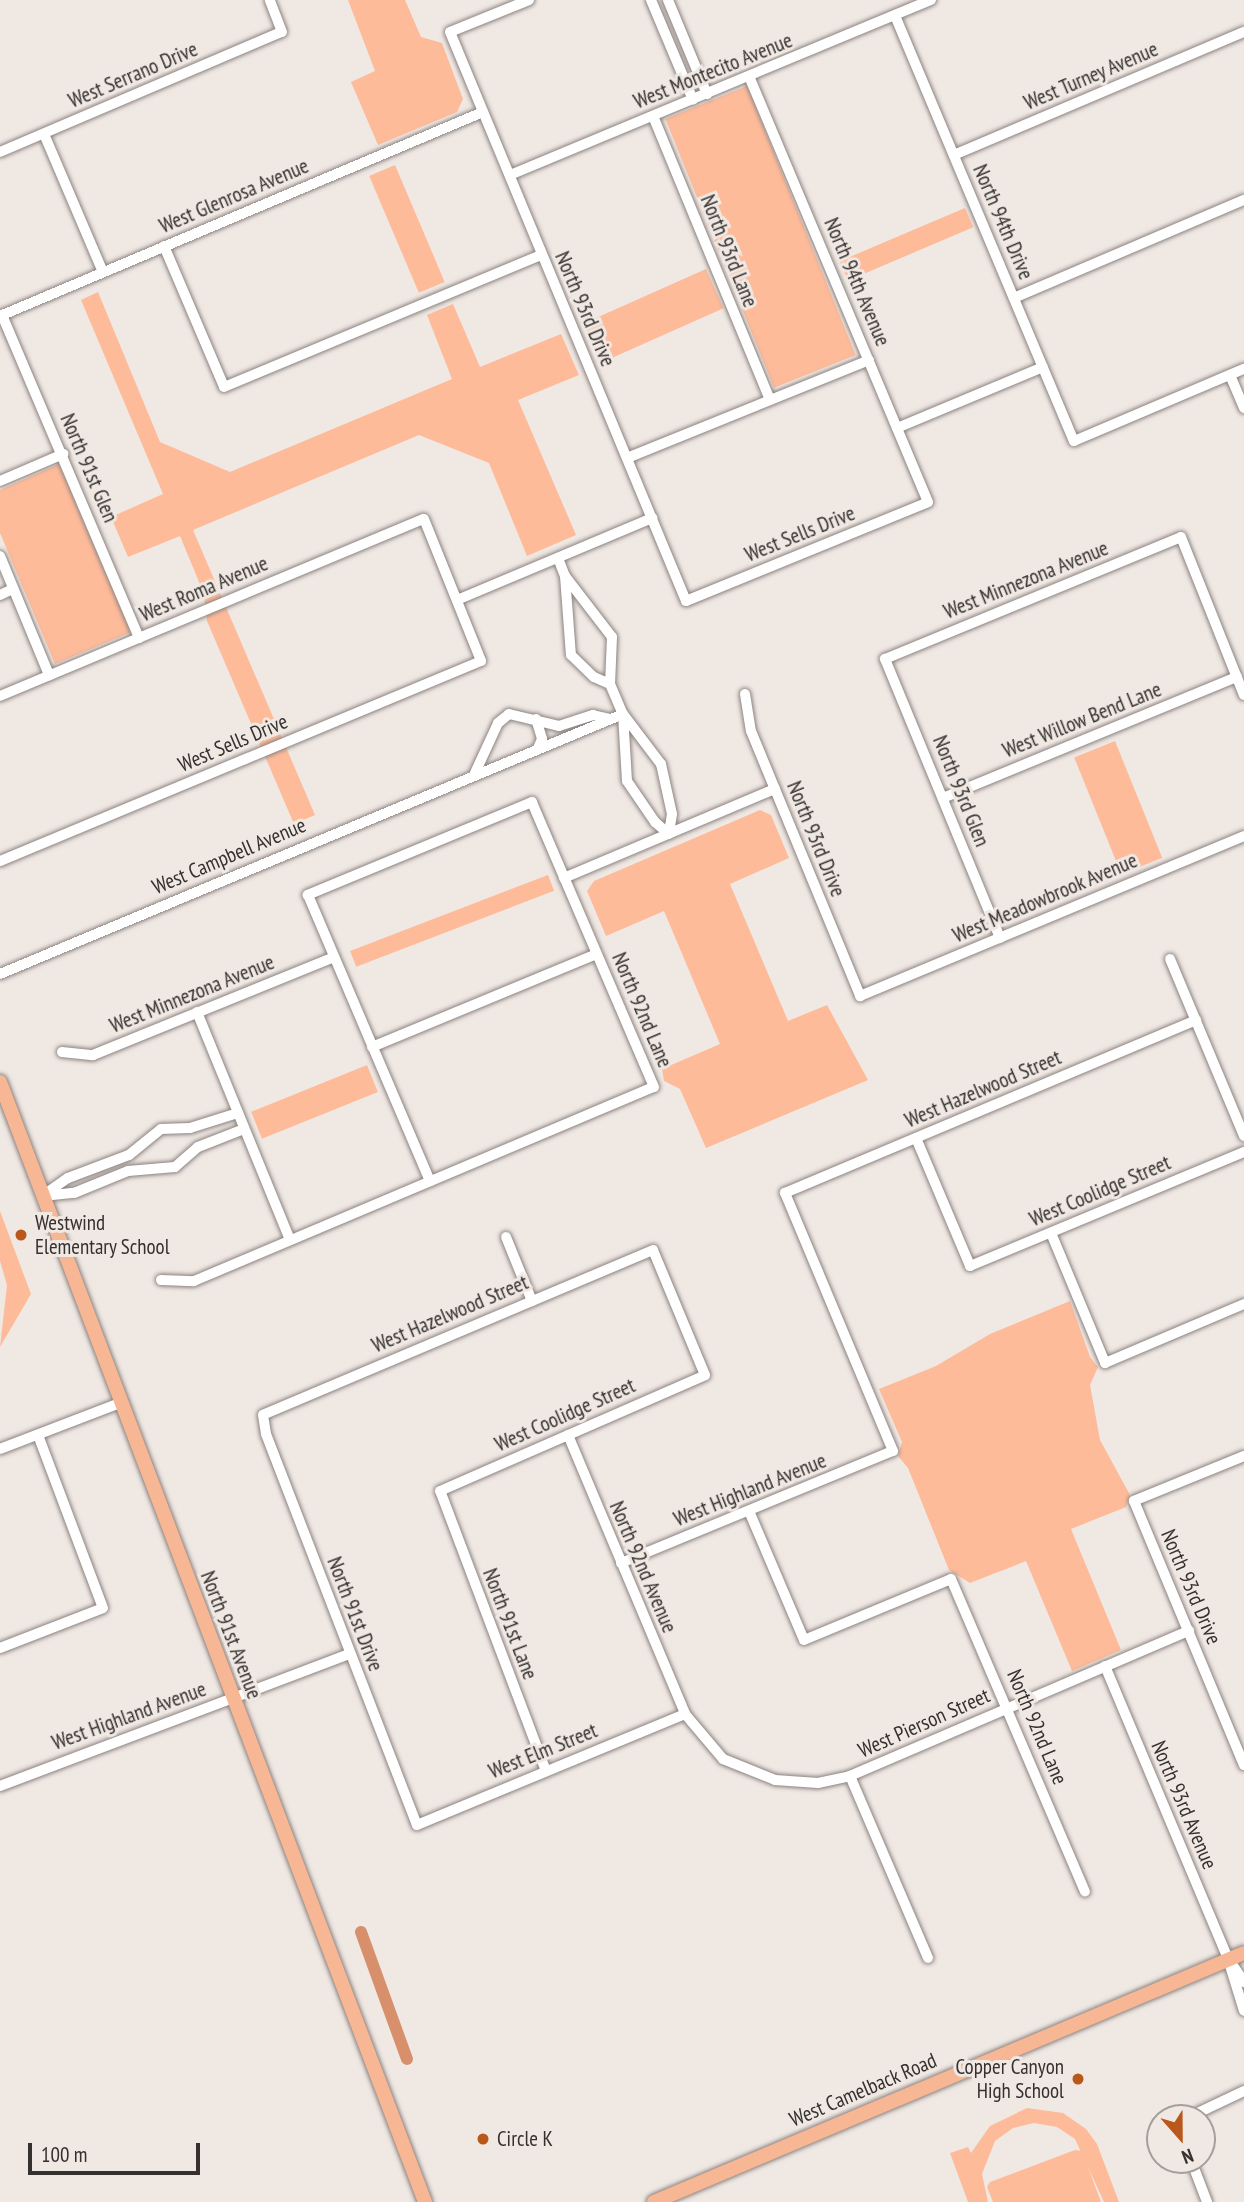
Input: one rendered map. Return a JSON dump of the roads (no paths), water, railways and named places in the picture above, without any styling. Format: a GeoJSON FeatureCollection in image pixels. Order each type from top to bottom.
{"type":"FeatureCollection","features":[{"type":"Feature","properties":{"kind":"main road","name":"North 91st Avenue"},"geometry":{"type":"LineString","coordinates":[[0,1082],[425,2202]]}},
{"type":"Feature","properties":{"kind":"main road","name":"West Camelback Road"},"geometry":{"type":"LineString","coordinates":[[654,2202],[1244,1953]]}},
{"type":"Feature","properties":{"kind":"street","name":"West Serrano Drive"},"geometry":{"type":"LineString","coordinates":[[0,152],[282,32],[270,0]]}},
{"type":"Feature","properties":{"kind":"street","name":"North 93rd Drive"},"geometry":{"type":"LineString","coordinates":[[529,0],[450,32],[686,601]]}},
{"type":"Feature","properties":{"kind":"street"},"geometry":{"type":"LineString","coordinates":[[651,0],[693,100]]}},
{"type":"Feature","properties":{"kind":"street"},"geometry":{"type":"LineString","coordinates":[[668,0],[707,94]]}},
{"type":"Feature","properties":{"kind":"street","name":"West Montecito Avenue"},"geometry":{"type":"LineString","coordinates":[[510,175],[896,18],[931,0]]}},
{"type":"Feature","properties":{"kind":"street","name":"North 94th Drive"},"geometry":{"type":"LineString","coordinates":[[896,18],[1074,441],[1230,375]]}},
{"type":"Feature","properties":{"kind":"street","name":"West Turney Avenue"},"geometry":{"type":"LineString","coordinates":[[954,155],[1244,32]]}},
{"type":"Feature","properties":{"kind":"street","name":"North 94th Avenue"},"geometry":{"type":"LineString","coordinates":[[750,77],[928,502]]}},
{"type":"Feature","properties":{"kind":"street","name":"West Glenrosa Avenue"},"geometry":{"type":"LineString","coordinates":[[1,315],[483,112]]}},
{"type":"Feature","properties":{"kind":"street","name":"North 93rd Lane"},"geometry":{"type":"LineString","coordinates":[[653,116],[770,400]]}},
{"type":"Feature","properties":{"kind":"street"},"geometry":{"type":"LineString","coordinates":[[44,134],[103,272]]}},
{"type":"Feature","properties":{"kind":"street"},"geometry":{"type":"LineString","coordinates":[[1014,298],[1244,201]]}},
{"type":"Feature","properties":{"kind":"street"},"geometry":{"type":"LineString","coordinates":[[164,246],[224,387],[541,255]]}},
{"type":"Feature","properties":{"kind":"street","name":"North 91st Glen"},"geometry":{"type":"LineString","coordinates":[[1,315],[63,454],[139,638]]}},
{"type":"Feature","properties":{"kind":"street"},"geometry":{"type":"LineString","coordinates":[[627,458],[869,360]]}},
{"type":"Feature","properties":{"kind":"street"},"geometry":{"type":"LineString","coordinates":[[897,428],[1043,367]]}},
{"type":"Feature","properties":{"kind":"street"},"geometry":{"type":"LineString","coordinates":[[1244,369],[1230,375],[1244,408]]}},
{"type":"Feature","properties":{"kind":"street"},"geometry":{"type":"LineString","coordinates":[[0,481],[63,454]]}},
{"type":"Feature","properties":{"kind":"street","name":"West Sells Drive"},"geometry":{"type":"LineString","coordinates":[[686,601],[928,502]]}},
{"type":"Feature","properties":{"kind":"street"},"geometry":{"type":"LineString","coordinates":[[457,600],[652,518]]}},
{"type":"Feature","properties":{"kind":"street","name":"West Roma Avenue"},"geometry":{"type":"LineString","coordinates":[[0,696],[424,519],[457,600]]}},
{"type":"Feature","properties":{"kind":"street","name":"West Minnezona Avenue"},"geometry":{"type":"LineString","coordinates":[[885,659],[1181,537],[1237,677]]}},
{"type":"Feature","properties":{"kind":"street"},"geometry":{"type":"LineString","coordinates":[[0,556],[4,580],[13,589],[49,675]]}},
{"type":"Feature","properties":{"kind":"street"},"geometry":{"type":"LineString","coordinates":[[558,558],[565,576],[612,637],[610,684],[618,717],[627,781],[668,834]]}},
{"type":"Feature","properties":{"kind":"street"},"geometry":{"type":"LineString","coordinates":[[565,576],[570,655],[594,677],[610,684]]}},
{"type":"Feature","properties":{"kind":"street"},"geometry":{"type":"LineString","coordinates":[[0,595],[13,589]]}},
{"type":"Feature","properties":{"kind":"street","name":"West Sells Drive"},"geometry":{"type":"LineString","coordinates":[[0,860],[481,661],[457,600]]}},
{"type":"Feature","properties":{"kind":"street","name":"North 93rd Glen"},"geometry":{"type":"LineString","coordinates":[[885,659],[1000,938]]}},
{"type":"Feature","properties":{"kind":"street"},"geometry":{"type":"LineString","coordinates":[[1237,677],[1244,695]]}},
{"type":"Feature","properties":{"kind":"street","name":"West Willow Bend Lane"},"geometry":{"type":"LineString","coordinates":[[943,798],[1237,677]]}},
{"type":"Feature","properties":{"kind":"street","name":"North 93rd Drive"},"geometry":{"type":"LineString","coordinates":[[745,694],[751,731],[860,996]]}},
{"type":"Feature","properties":{"kind":"street"},"geometry":{"type":"LineString","coordinates":[[474,775],[504,717],[516,713],[559,726],[593,715],[618,717],[661,764],[672,814],[668,834]]}},
{"type":"Feature","properties":{"kind":"street","name":"West Campbell Avenue"},"geometry":{"type":"LineString","coordinates":[[0,974],[618,717]]}},
{"type":"Feature","properties":{"kind":"street"},"geometry":{"type":"LineString","coordinates":[[536,719],[542,739],[537,750]]}},
{"type":"Feature","properties":{"kind":"street"},"geometry":{"type":"LineString","coordinates":[[564,878],[775,789]]}},
{"type":"Feature","properties":{"kind":"street","name":"North 92nd Lane"},"geometry":{"type":"LineString","coordinates":[[161,1280],[194,1281],[654,1087],[532,802],[307,895],[334,957]]}},
{"type":"Feature","properties":{"kind":"street","name":"West Meadowbrook Avenue"},"geometry":{"type":"LineString","coordinates":[[860,996],[1244,836]]}},
{"type":"Feature","properties":{"kind":"street"},"geometry":{"type":"LineString","coordinates":[[372,1047],[597,954]]}},
{"type":"Feature","properties":{"kind":"street"},"geometry":{"type":"LineString","coordinates":[[334,957],[429,1181]]}},
{"type":"Feature","properties":{"kind":"street","name":"West Minnezona Avenue"},"geometry":{"type":"LineString","coordinates":[[62,1052],[93,1055],[334,957]]}},
{"type":"Feature","properties":{"kind":"street"},"geometry":{"type":"LineString","coordinates":[[1170,959],[1244,1136]]}},
{"type":"Feature","properties":{"kind":"street"},"geometry":{"type":"LineString","coordinates":[[197,1012],[290,1240]]}},
{"type":"Feature","properties":{"kind":"street","name":"West Hazelwood Street"},"geometry":{"type":"LineString","coordinates":[[893,1451],[785,1193],[1196,1020]]}},
{"type":"Feature","properties":{"kind":"street"},"geometry":{"type":"LineString","coordinates":[[43,1196],[68,1178],[129,1155],[161,1129],[190,1128],[238,1113]]}},
{"type":"Feature","properties":{"kind":"street"},"geometry":{"type":"LineString","coordinates":[[190,1128],[198,1147]]}},
{"type":"Feature","properties":{"kind":"street"},"geometry":{"type":"LineString","coordinates":[[43,1196],[74,1193],[128,1171],[175,1167],[198,1147],[244,1129]]}},
{"type":"Feature","properties":{"kind":"street","name":"West Coolidge Street"},"geometry":{"type":"LineString","coordinates":[[916,1138],[970,1266],[1244,1152]]}},
{"type":"Feature","properties":{"kind":"street"},"geometry":{"type":"LineString","coordinates":[[1051,1233],[1105,1363],[1244,1304]]}},
{"type":"Feature","properties":{"kind":"street"},"geometry":{"type":"LineString","coordinates":[[506,1237],[532,1301]]}},
{"type":"Feature","properties":{"kind":"street","name":"West Hazelwood Street"},"geometry":{"type":"LineString","coordinates":[[263,1415],[653,1250],[705,1375]]}},
{"type":"Feature","properties":{"kind":"street","name":"West Coolidge Street"},"geometry":{"type":"LineString","coordinates":[[440,1491],[705,1375]]}},
{"type":"Feature","properties":{"kind":"street"},"geometry":{"type":"LineString","coordinates":[[0,1449],[120,1403]]}},
{"type":"Feature","properties":{"kind":"street","name":"North 91st Drive"},"geometry":{"type":"LineString","coordinates":[[263,1415],[266,1434],[416,1825]]}},
{"type":"Feature","properties":{"kind":"street"},"geometry":{"type":"LineString","coordinates":[[0,1648],[103,1608],[38,1435]]}},
{"type":"Feature","properties":{"kind":"street","name":"North 92nd Avenue"},"geometry":{"type":"LineString","coordinates":[[568,1435],[685,1714]]}},
{"type":"Feature","properties":{"kind":"street","name":"West Highland Avenue"},"geometry":{"type":"LineString","coordinates":[[621,1563],[893,1451]]}},
{"type":"Feature","properties":{"kind":"street","name":"North 93rd Drive"},"geometry":{"type":"LineString","coordinates":[[1244,1457],[1134,1501],[1244,1765]]}},
{"type":"Feature","properties":{"kind":"street","name":"North 91st Lane"},"geometry":{"type":"LineString","coordinates":[[440,1491],[546,1771]]}},
{"type":"Feature","properties":{"kind":"street","name":"North 92nd Lane"},"geometry":{"type":"LineString","coordinates":[[749,1511],[804,1640],[951,1578],[1086,1891]]}},
{"type":"Feature","properties":{"kind":"street","name":"West Pierson Street"},"geometry":{"type":"LineString","coordinates":[[685,1714],[723,1759],[775,1780],[818,1783],[850,1776],[1189,1631]]}},
{"type":"Feature","properties":{"kind":"street","name":"West Highland Avenue"},"geometry":{"type":"LineString","coordinates":[[0,1786],[349,1654]]}},
{"type":"Feature","properties":{"kind":"street","name":"North 93rd Avenue"},"geometry":{"type":"LineString","coordinates":[[1105,1666],[1228,1959],[1244,2011]]}},
{"type":"Feature","properties":{"kind":"street","name":"West Elm Street"},"geometry":{"type":"LineString","coordinates":[[416,1825],[685,1714]]}},
{"type":"Feature","properties":{"kind":"street"},"geometry":{"type":"LineString","coordinates":[[850,1776],[928,1958]]}},
{"type":"Feature","properties":{"kind":"street","name":"North 93rd Avenue"},"geometry":{"type":"LineString","coordinates":[[1228,1959],[1244,1982]]}},
{"type":"Feature","properties":{"kind":"street"},"geometry":{"type":"LineString","coordinates":[[1216,2104],[1244,2091]]}},
{"type":"Feature","properties":{"kind":"street"},"geometry":{"type":"LineString","coordinates":[[1196,2174],[1207,2202]]}},
{"type":"Feature","properties":{"kind":"waterway"},"geometry":{"type":"LineString","coordinates":[[361,1932],[407,2059]]}},
{"type":"Feature","properties":{"kind":"place","name":"Westwind Elementary School"},"geometry":{"type":"Point","coordinates":[21,1235]}},
{"type":"Feature","properties":{"kind":"place","name":"Copper Canyon High School"},"geometry":{"type":"Point","coordinates":[1078,2079]}},
{"type":"Feature","properties":{"kind":"place","name":"Circle K"},"geometry":{"type":"Point","coordinates":[483,2139]}}]}
